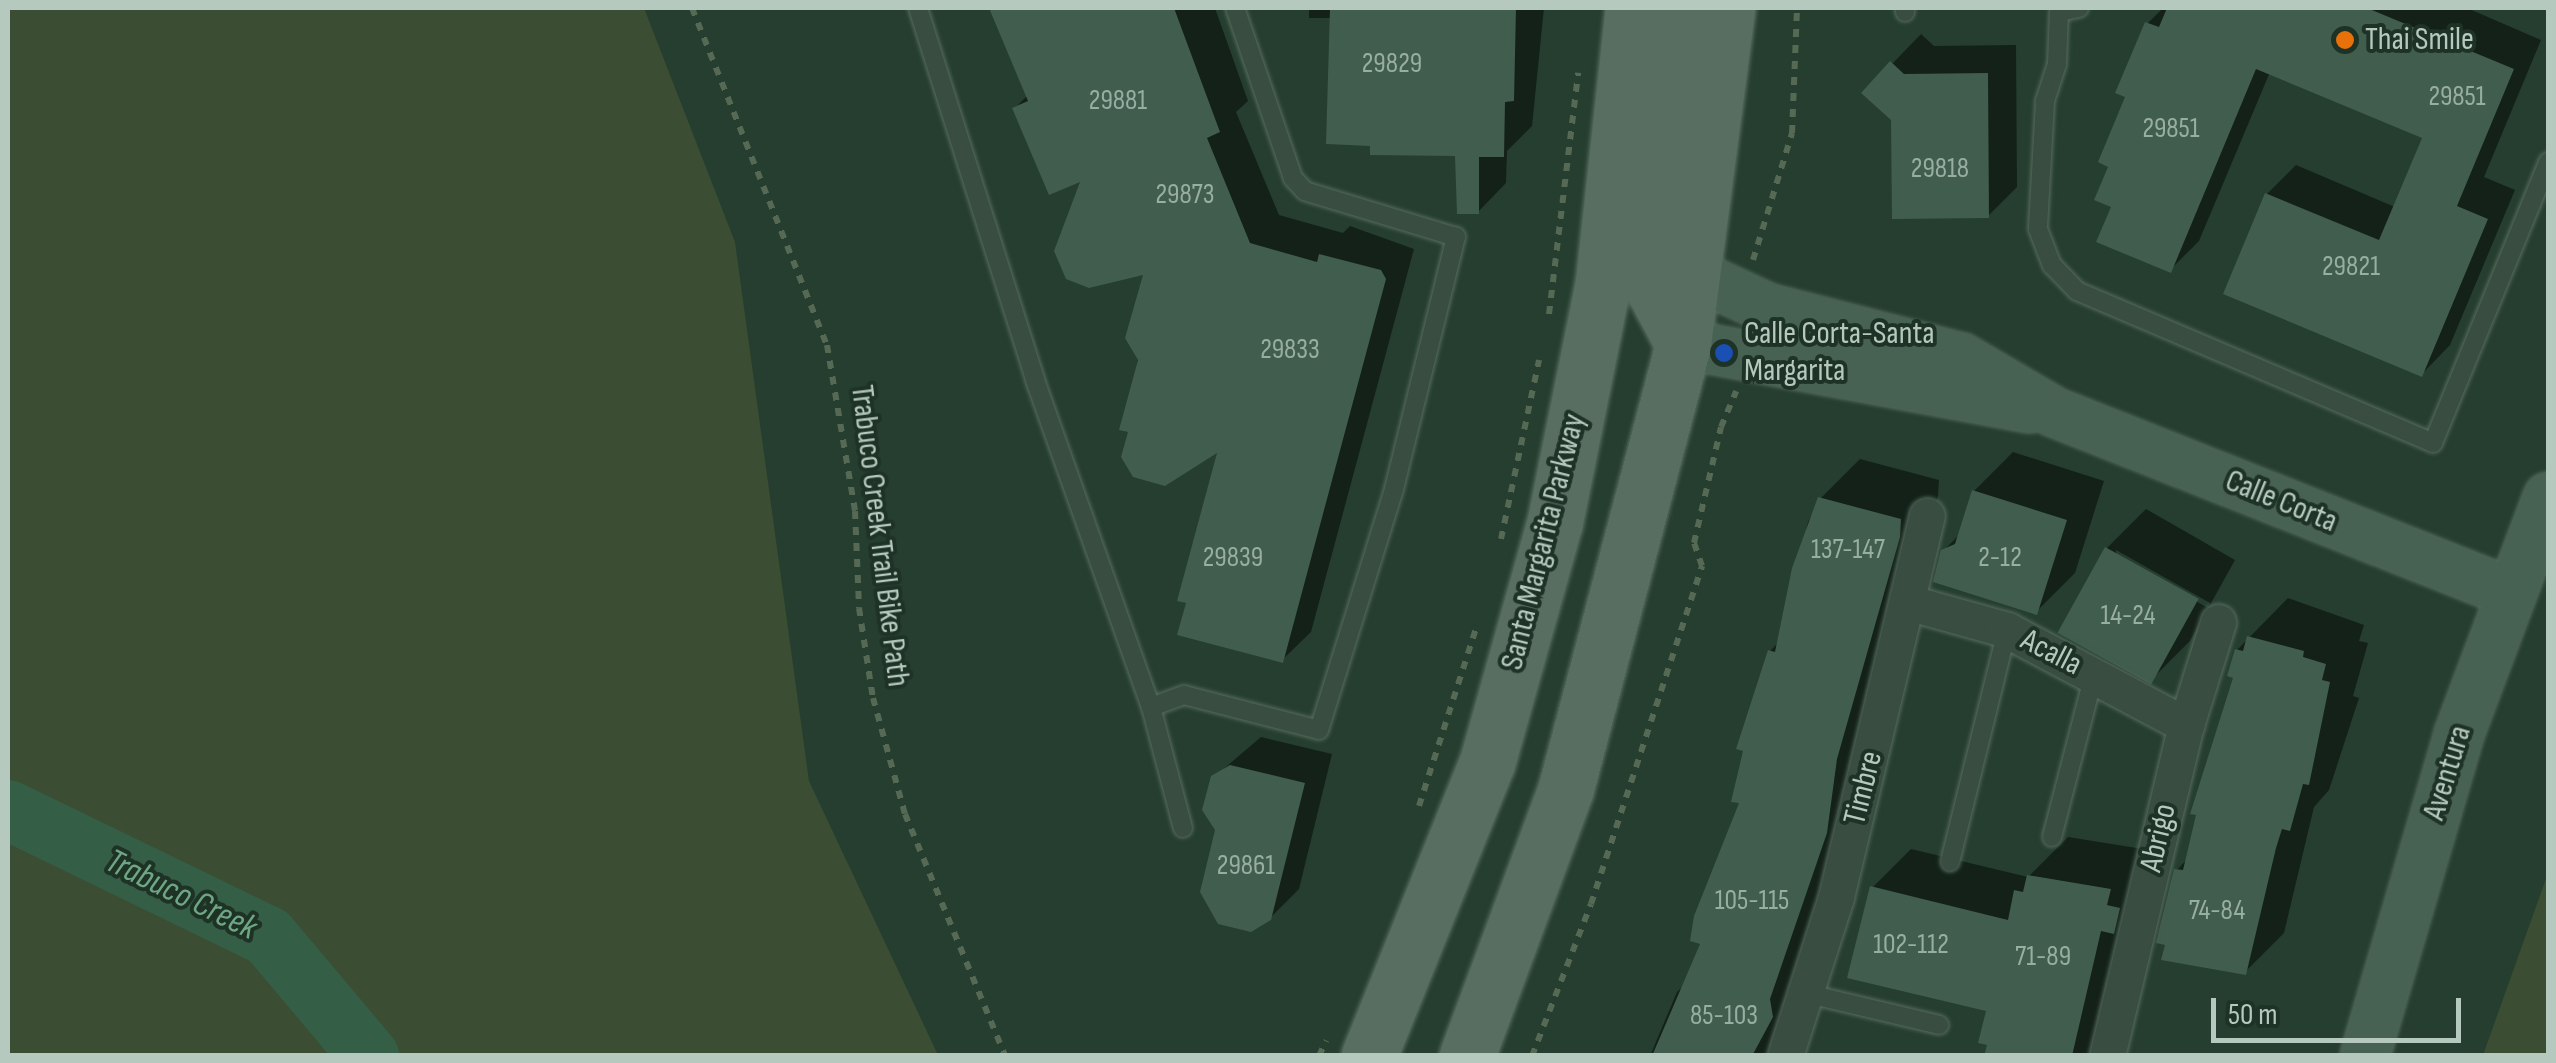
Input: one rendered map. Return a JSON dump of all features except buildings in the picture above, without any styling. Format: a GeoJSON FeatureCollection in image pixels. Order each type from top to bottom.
{"type":"FeatureCollection","features":[{"type":"Feature","properties":{"kind":"main road","name":"Santa Margarita Parkway"},"geometry":{"type":"LineString","coordinates":[[1351,1040],[1486,763],[1555,522],[1604,282],[1633,8]]}},
{"type":"Feature","properties":{"kind":"main road"},"geometry":{"type":"LineString","coordinates":[[1674,8],[1645,255],[1652,288],[1683,344]]}},
{"type":"Feature","properties":{"kind":"main road"},"geometry":{"type":"LineString","coordinates":[[1467,1056],[1566,788],[1683,344],[1728,8]]}},
{"type":"Feature","properties":{"kind":"street","name":"Calle Corta"},"geometry":{"type":"LineString","coordinates":[[1692,273],[1754,302],[1962,358],[2054,412],[2509,592]]}},
{"type":"Feature","properties":{"kind":"street","name":"Calle Corta"},"geometry":{"type":"LineString","coordinates":[[1683,344],[2054,412]]}},
{"type":"Feature","properties":{"kind":"street","name":"Aventura"},"geometry":{"type":"LineString","coordinates":[[2365,1056],[2459,734],[2509,592],[2548,498]]}},
{"type":"Feature","properties":{"kind":"street","name":"Timbre"},"geometry":{"type":"LineString","coordinates":[[1784,1056],[1836,897],[1927,516]]}},
{"type":"Feature","properties":{"kind":"street","name":"Acalla"},"geometry":{"type":"LineString","coordinates":[[1908,602],[2007,630],[2186,726]]}},
{"type":"Feature","properties":{"kind":"street","name":"Abrigo"},"geometry":{"type":"LineString","coordinates":[[2107,1056],[2186,726],[2218,622]]}},
{"type":"Feature","properties":{"kind":"lane"},"geometry":{"type":"LineString","coordinates":[[918,8],[1035,380],[1151,707],[1182,828]]}},
{"type":"Feature","properties":{"kind":"lane"},"geometry":{"type":"LineString","coordinates":[[1151,707],[1184,695],[1319,730],[1394,489],[1456,237],[1305,191],[1292,178],[1235,8]]}},
{"type":"Feature","properties":{"kind":"lane"},"geometry":{"type":"LineString","coordinates":[[2079,8],[2059,12],[2057,64],[2045,102],[2038,229],[2052,264],[2077,291],[2433,443],[2548,162]]}},
{"type":"Feature","properties":{"kind":"lane"},"geometry":{"type":"LineString","coordinates":[[1950,862],[2007,630]]}},
{"type":"Feature","properties":{"kind":"lane"},"geometry":{"type":"LineString","coordinates":[[2052,837],[2094,676]]}},
{"type":"Feature","properties":{"kind":"lane"},"geometry":{"type":"LineString","coordinates":[[1805,993],[1939,1024]]}},
{"type":"Feature","properties":{"kind":"path","name":"Trabuco Creek Trail Bike Path"},"geometry":{"type":"LineString","coordinates":[[692,8],[827,345],[853,492],[872,698],[906,814],[1004,1056]]}},
{"type":"Feature","properties":{"kind":"path"},"geometry":{"type":"LineString","coordinates":[[1754,302],[1760,278],[1750,266],[1792,134],[1796,8]]}},
{"type":"Feature","properties":{"kind":"path"},"geometry":{"type":"LineString","coordinates":[[1545,333],[1579,65]]}},
{"type":"Feature","properties":{"kind":"path"},"geometry":{"type":"LineString","coordinates":[[1498,553],[1541,351]]}},
{"type":"Feature","properties":{"kind":"path"},"geometry":{"type":"LineString","coordinates":[[1534,1056],[1702,566],[1694,543],[1744,356]]}},
{"type":"Feature","properties":{"kind":"path"},"geometry":{"type":"LineString","coordinates":[[1415,817],[1482,609]]}},
{"type":"Feature","properties":{"kind":"path"},"geometry":{"type":"LineString","coordinates":[[1319,1056],[1351,1040]]}},
{"type":"Feature","properties":{"kind":"green space"},"geometry":{"type":"Polygon","coordinates":[[[8,8],[644,8],[735,242],[809,781],[938,1055],[8,1055],[8,8]]]}},
{"type":"Feature","properties":{"kind":"green space"},"geometry":{"type":"Polygon","coordinates":[[[2548,873],[2548,1055],[2483,1055],[2548,873]]]}},
{"type":"Feature","properties":{"kind":"waterway","name":"Trabuco Creek"},"geometry":{"type":"LineString","coordinates":[[8,810],[268,936],[369,1056]]}},
{"type":"Feature","properties":{"kind":"place","name":"Thai Smile"},"geometry":{"type":"Point","coordinates":[2345,40]}},
{"type":"Feature","properties":{"kind":"place","name":"Calle Corta-Santa Margarita"},"geometry":{"type":"Point","coordinates":[1724,353]}}]}
